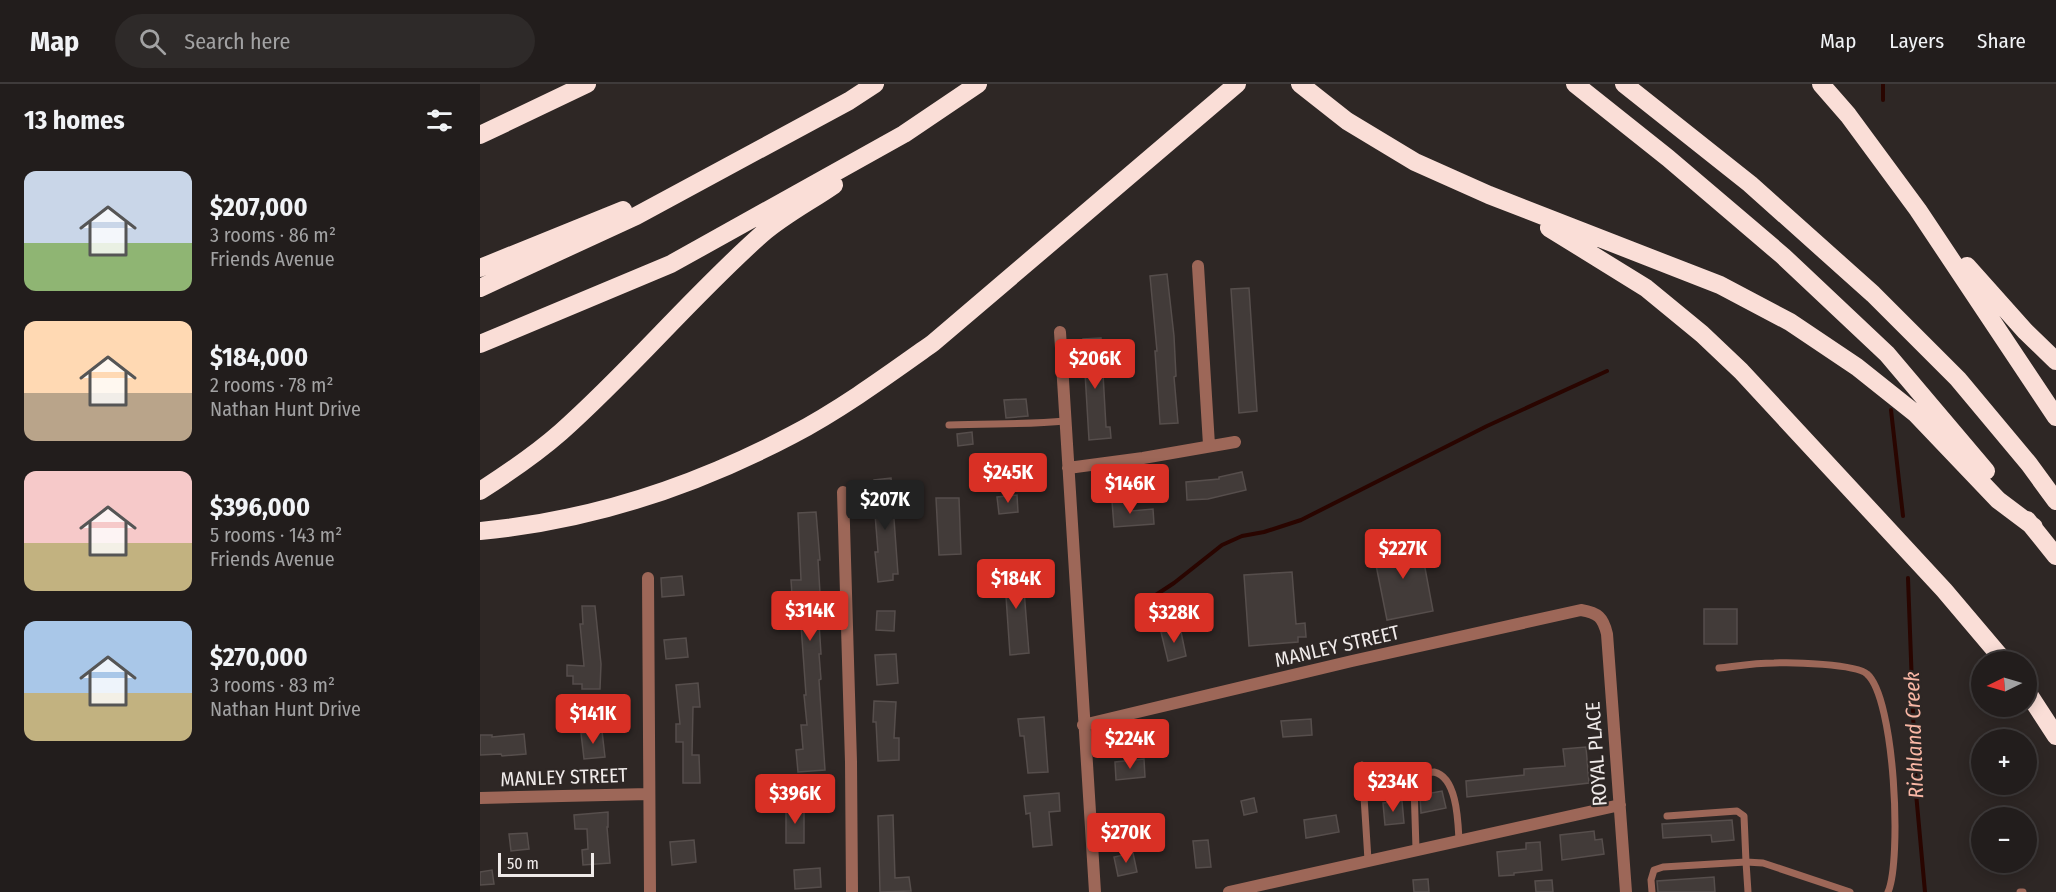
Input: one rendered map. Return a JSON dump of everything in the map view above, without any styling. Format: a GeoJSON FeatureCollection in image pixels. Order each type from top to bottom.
{"type":"FeatureCollection","features":[{"type":"Feature","properties":{"kind":"highway"},"geometry":{"type":"LineString","coordinates":[[480,135],[587,84]]}},
{"type":"Feature","properties":{"kind":"highway"},"geometry":{"type":"LineString","coordinates":[[480,288],[588,239],[701,183],[849,101],[874,84]]}},
{"type":"Feature","properties":{"kind":"highway"},"geometry":{"type":"LineString","coordinates":[[480,490],[513,469],[560,433],[764,232],[978,84]]}},
{"type":"Feature","properties":{"kind":"highway"},"geometry":{"type":"LineString","coordinates":[[480,531],[554,521],[600,511],[692,482],[794,434],[887,376],[933,343],[1238,84]]}},
{"type":"Feature","properties":{"kind":"highway"},"geometry":{"type":"LineString","coordinates":[[1300,84],[1347,121],[1415,162],[1490,195],[1720,285],[1790,322],[1857,367],[1916,414],[1998,500],[2034,527]]}},
{"type":"Feature","properties":{"kind":"highway"},"geometry":{"type":"LineString","coordinates":[[1575,84],[1668,158],[1783,256],[1887,354],[2056,556]]}},
{"type":"Feature","properties":{"kind":"highway"},"geometry":{"type":"LineString","coordinates":[[1624,84],[1750,184],[1873,294],[1958,379],[2029,464],[2056,501]]}},
{"type":"Feature","properties":{"kind":"highway"},"geometry":{"type":"LineString","coordinates":[[1821,84],[1848,115],[1918,210],[2056,417]]}},
{"type":"Feature","properties":{"kind":"highway"},"geometry":{"type":"LineString","coordinates":[[480,344],[671,264],[904,134]]}},
{"type":"Feature","properties":{"kind":"highway"},"geometry":{"type":"LineString","coordinates":[[480,268],[650,198],[701,183]]}},
{"type":"Feature","properties":{"kind":"highway"},"geometry":{"type":"LineString","coordinates":[[1490,195],[1575,243],[1646,288],[1702,334],[1741,371],[1928,573],[1996,651]]}},
{"type":"Feature","properties":{"kind":"highway"},"geometry":{"type":"LineString","coordinates":[[1918,210],[2025,332],[2056,362]]}},
{"type":"Feature","properties":{"kind":"highway"},"geometry":{"type":"LineString","coordinates":[[2037,707],[2056,736]]}},
{"type":"Feature","properties":{"kind":"street"},"geometry":{"type":"LineString","coordinates":[[1198,266],[1209,445]]}},
{"type":"Feature","properties":{"kind":"street"},"geometry":{"type":"LineString","coordinates":[[1060,332],[1095,892]]}},
{"type":"Feature","properties":{"kind":"street"},"geometry":{"type":"LineString","coordinates":[[1068,468],[1235,442]]}},
{"type":"Feature","properties":{"kind":"street"},"geometry":{"type":"LineString","coordinates":[[843,492],[851,762],[852,892]]}},
{"type":"Feature","properties":{"kind":"street"},"geometry":{"type":"LineString","coordinates":[[648,578],[650,892]]}},
{"type":"Feature","properties":{"kind":"street","name":"MANLEY STREET"},"geometry":{"type":"LineString","coordinates":[[1083,725],[1352,661],[1581,610],[1599,615]]}},
{"type":"Feature","properties":{"kind":"street","name":"ROYAL PLACE"},"geometry":{"type":"LineString","coordinates":[[1599,615],[1604,620],[1607,634],[1626,892]]}},
{"type":"Feature","properties":{"kind":"street","name":"MANLEY STREET"},"geometry":{"type":"LineString","coordinates":[[480,798],[649,794]]}},
{"type":"Feature","properties":{"kind":"street"},"geometry":{"type":"LineString","coordinates":[[1229,892],[1620,805]]}},
{"type":"Feature","properties":{"kind":"lane"},"geometry":{"type":"LineString","coordinates":[[949,424],[1031,424],[1065,421]]}},
{"type":"Feature","properties":{"kind":"lane"},"geometry":{"type":"LineString","coordinates":[[1719,668],[1774,662],[1852,667],[1868,674],[1881,699],[1888,729],[1894,785],[1894,828],[1888,892]]}},
{"type":"Feature","properties":{"kind":"lane"},"geometry":{"type":"LineString","coordinates":[[1362,765],[1368,860]]}},
{"type":"Feature","properties":{"kind":"lane"},"geometry":{"type":"LineString","coordinates":[[1416,849],[1414,785],[1420,775],[1434,772],[1446,779],[1454,796],[1459,840]]}},
{"type":"Feature","properties":{"kind":"lane"},"geometry":{"type":"LineString","coordinates":[[1667,816],[1737,811],[1742,813],[1748,892]]}},
{"type":"Feature","properties":{"kind":"lane"},"geometry":{"type":"LineString","coordinates":[[1652,892],[1654,870],[1663,867],[1746,862],[1763,863],[1850,892]]}},
{"type":"Feature","properties":{"kind":"building"},"geometry":{"type":"Polygon","coordinates":[[[1167,274],[1174,336],[1176,376],[1174,377],[1178,423],[1160,424],[1155,351],[1157,351],[1150,276],[1167,274]]]}},
{"type":"Feature","properties":{"kind":"building"},"geometry":{"type":"Polygon","coordinates":[[[1249,288],[1257,411],[1239,413],[1231,289],[1249,288]]]}},
{"type":"Feature","properties":{"kind":"building"},"geometry":{"type":"Polygon","coordinates":[[[1101,338],[1106,427],[1110,427],[1111,438],[1089,440],[1083,339],[1101,338]]]}},
{"type":"Feature","properties":{"kind":"building"},"geometry":{"type":"Polygon","coordinates":[[[1026,399],[1028,416],[1006,418],[1004,400],[1026,399]]]}},
{"type":"Feature","properties":{"kind":"building"},"geometry":{"type":"Polygon","coordinates":[[[972,432],[973,444],[958,446],[957,434],[972,432]]]}},
{"type":"Feature","properties":{"kind":"building"},"geometry":{"type":"Polygon","coordinates":[[[1015,455],[1016,472],[990,474],[988,458],[1015,455]]]}},
{"type":"Feature","properties":{"kind":"building"},"geometry":{"type":"Polygon","coordinates":[[[1242,472],[1246,490],[1208,499],[1187,500],[1186,482],[1219,479],[1219,477],[1242,472]]]}},
{"type":"Feature","properties":{"kind":"building"},"geometry":{"type":"Polygon","coordinates":[[[891,478],[898,574],[893,574],[893,580],[878,582],[875,552],[878,552],[874,480],[891,478]]]}},
{"type":"Feature","properties":{"kind":"building"},"geometry":{"type":"Polygon","coordinates":[[[1017,495],[1018,512],[999,514],[997,497],[1017,495]]]}},
{"type":"Feature","properties":{"kind":"building"},"geometry":{"type":"Polygon","coordinates":[[[936,498],[959,498],[961,554],[939,555],[936,498]]]}},
{"type":"Feature","properties":{"kind":"building"},"geometry":{"type":"Polygon","coordinates":[[[1130,500],[1131,511],[1153,509],[1154,524],[1114,527],[1112,501],[1130,500]]]}},
{"type":"Feature","properties":{"kind":"building"},"geometry":{"type":"Polygon","coordinates":[[[816,512],[820,560],[818,560],[821,623],[819,623],[821,679],[819,680],[825,770],[798,772],[796,750],[803,749],[801,725],[807,725],[804,695],[806,695],[801,625],[794,625],[791,580],[801,580],[798,513],[816,512]]]}},
{"type":"Feature","properties":{"kind":"building"},"geometry":{"type":"Polygon","coordinates":[[[1420,541],[1433,611],[1387,620],[1373,550],[1420,541]]]}},
{"type":"Feature","properties":{"kind":"building"},"geometry":{"type":"Polygon","coordinates":[[[1022,565],[1029,653],[1010,655],[1004,567],[1022,565]]]}},
{"type":"Feature","properties":{"kind":"building"},"geometry":{"type":"Polygon","coordinates":[[[1292,572],[1296,624],[1305,623],[1306,637],[1298,637],[1298,642],[1249,646],[1244,575],[1292,572]]]}},
{"type":"Feature","properties":{"kind":"building"},"geometry":{"type":"Polygon","coordinates":[[[682,576],[684,595],[662,597],[661,578],[682,576]]]}},
{"type":"Feature","properties":{"kind":"building"},"geometry":{"type":"Polygon","coordinates":[[[582,606],[595,606],[601,664],[600,689],[582,689],[582,684],[573,684],[573,676],[567,676],[567,665],[584,666],[580,624],[583,624],[582,606]]]}},
{"type":"Feature","properties":{"kind":"building"},"geometry":{"type":"Polygon","coordinates":[[[1704,609],[1737,609],[1737,644],[1704,644],[1704,609]]]}},
{"type":"Feature","properties":{"kind":"building"},"geometry":{"type":"Polygon","coordinates":[[[877,611],[895,611],[894,631],[876,630],[877,611]]]}},
{"type":"Feature","properties":{"kind":"building"},"geometry":{"type":"Polygon","coordinates":[[[1180,627],[1186,656],[1168,661],[1161,632],[1180,627]]]}},
{"type":"Feature","properties":{"kind":"building"},"geometry":{"type":"Polygon","coordinates":[[[686,638],[688,657],[666,659],[664,640],[686,638]]]}},
{"type":"Feature","properties":{"kind":"building"},"geometry":{"type":"Polygon","coordinates":[[[896,654],[898,683],[877,685],[875,655],[896,654]]]}},
{"type":"Feature","properties":{"kind":"building"},"geometry":{"type":"Polygon","coordinates":[[[698,683],[700,707],[693,707],[692,755],[699,755],[700,783],[683,783],[683,742],[676,742],[676,724],[680,724],[676,685],[698,683]]]}},
{"type":"Feature","properties":{"kind":"building"},"geometry":{"type":"Polygon","coordinates":[[[874,701],[896,702],[894,738],[899,738],[899,760],[878,761],[876,722],[873,722],[874,701]]]}},
{"type":"Feature","properties":{"kind":"building"},"geometry":{"type":"Polygon","coordinates":[[[1044,717],[1048,772],[1028,773],[1024,736],[1020,736],[1018,719],[1044,717]]]}},
{"type":"Feature","properties":{"kind":"building"},"geometry":{"type":"Polygon","coordinates":[[[1311,719],[1312,735],[1283,737],[1281,721],[1311,719]]]}},
{"type":"Feature","properties":{"kind":"building"},"geometry":{"type":"Polygon","coordinates":[[[602,731],[605,757],[584,759],[581,733],[602,731]]]}},
{"type":"Feature","properties":{"kind":"building"},"geometry":{"type":"Polygon","coordinates":[[[524,734],[526,754],[480,755],[480,735],[492,735],[492,737],[524,734]]]}},
{"type":"Feature","properties":{"kind":"building"},"geometry":{"type":"Polygon","coordinates":[[[1586,747],[1589,783],[1467,797],[1466,781],[1524,775],[1524,769],[1565,766],[1563,749],[1586,747]]]}},
{"type":"Feature","properties":{"kind":"building"},"geometry":{"type":"Polygon","coordinates":[[[1144,759],[1145,777],[1116,780],[1115,762],[1144,759]]]}},
{"type":"Feature","properties":{"kind":"building"},"geometry":{"type":"Polygon","coordinates":[[[1442,791],[1446,808],[1421,813],[1420,795],[1442,791]]]}},
{"type":"Feature","properties":{"kind":"building"},"geometry":{"type":"Polygon","coordinates":[[[1059,793],[1060,811],[1049,812],[1052,845],[1033,847],[1030,813],[1026,814],[1024,796],[1059,793]]]}},
{"type":"Feature","properties":{"kind":"building"},"geometry":{"type":"Polygon","coordinates":[[[1254,798],[1257,812],[1244,815],[1241,801],[1254,798]]]}},
{"type":"Feature","properties":{"kind":"building"},"geometry":{"type":"Polygon","coordinates":[[[1402,801],[1404,823],[1385,825],[1383,803],[1402,801]]]}},
{"type":"Feature","properties":{"kind":"building"},"geometry":{"type":"Polygon","coordinates":[[[786,807],[804,807],[804,843],[786,843],[786,807]]]}},
{"type":"Feature","properties":{"kind":"building"},"geometry":{"type":"Polygon","coordinates":[[[608,812],[610,863],[583,865],[582,850],[588,849],[587,829],[575,829],[574,815],[608,812]]]}},
{"type":"Feature","properties":{"kind":"building"},"geometry":{"type":"Polygon","coordinates":[[[893,815],[895,878],[909,877],[911,891],[880,892],[878,816],[893,815]]]}},
{"type":"Feature","properties":{"kind":"building"},"geometry":{"type":"Polygon","coordinates":[[[1336,815],[1339,832],[1306,838],[1304,820],[1336,815]]]}},
{"type":"Feature","properties":{"kind":"building"},"geometry":{"type":"Polygon","coordinates":[[[1732,820],[1734,840],[1712,842],[1711,835],[1663,838],[1662,824],[1732,820]]]}},
{"type":"Feature","properties":{"kind":"building"},"geometry":{"type":"Polygon","coordinates":[[[1594,831],[1595,840],[1602,839],[1604,854],[1562,860],[1560,835],[1594,831]]]}},
{"type":"Feature","properties":{"kind":"building"},"geometry":{"type":"Polygon","coordinates":[[[527,833],[529,849],[511,851],[509,834],[527,833]]]}},
{"type":"Feature","properties":{"kind":"building"},"geometry":{"type":"Polygon","coordinates":[[[694,840],[696,862],[672,865],[670,842],[694,840]]]}},
{"type":"Feature","properties":{"kind":"building"},"geometry":{"type":"Polygon","coordinates":[[[1208,840],[1211,867],[1196,868],[1193,841],[1208,840]]]}},
{"type":"Feature","properties":{"kind":"building"},"geometry":{"type":"Polygon","coordinates":[[[1540,842],[1542,870],[1499,876],[1497,852],[1526,849],[1526,843],[1540,842]]]}},
{"type":"Feature","properties":{"kind":"building"},"geometry":{"type":"Polygon","coordinates":[[[1133,853],[1137,872],[1118,876],[1114,857],[1133,853]]]}},
{"type":"Feature","properties":{"kind":"building"},"geometry":{"type":"Polygon","coordinates":[[[820,868],[821,887],[795,889],[794,870],[820,868]]]}},
{"type":"Feature","properties":{"kind":"building"},"geometry":{"type":"Polygon","coordinates":[[[492,870],[494,884],[480,885],[480,872],[492,870]]]}},
{"type":"Feature","properties":{"kind":"building"},"geometry":{"type":"Polygon","coordinates":[[[1714,877],[1715,892],[1658,892],[1657,881],[1714,877]]]}},
{"type":"Feature","properties":{"kind":"building"},"geometry":{"type":"Polygon","coordinates":[[[1428,879],[1429,892],[1414,892],[1413,880],[1428,879]]]}},
{"type":"Feature","properties":{"kind":"building"},"geometry":{"type":"Polygon","coordinates":[[[1552,880],[1553,892],[1536,892],[1535,881],[1552,880]]]}},
{"type":"Feature","properties":{"kind":"waterway","name":"Richland Creek"},"geometry":{"type":"LineString","coordinates":[[1883,84],[1883,100]]}},
{"type":"Feature","properties":{"kind":"waterway"},"geometry":{"type":"LineString","coordinates":[[1145,602],[1174,583],[1222,545],[1242,536],[1264,532],[1301,520],[1487,426],[1607,371]]}},
{"type":"Feature","properties":{"kind":"waterway","name":"Richland Creek"},"geometry":{"type":"LineString","coordinates":[[1891,410],[1903,516]]}},
{"type":"Feature","properties":{"kind":"waterway","name":"Richland Creek"},"geometry":{"type":"LineString","coordinates":[[1908,578],[1916,793],[1925,892]]}}]}
